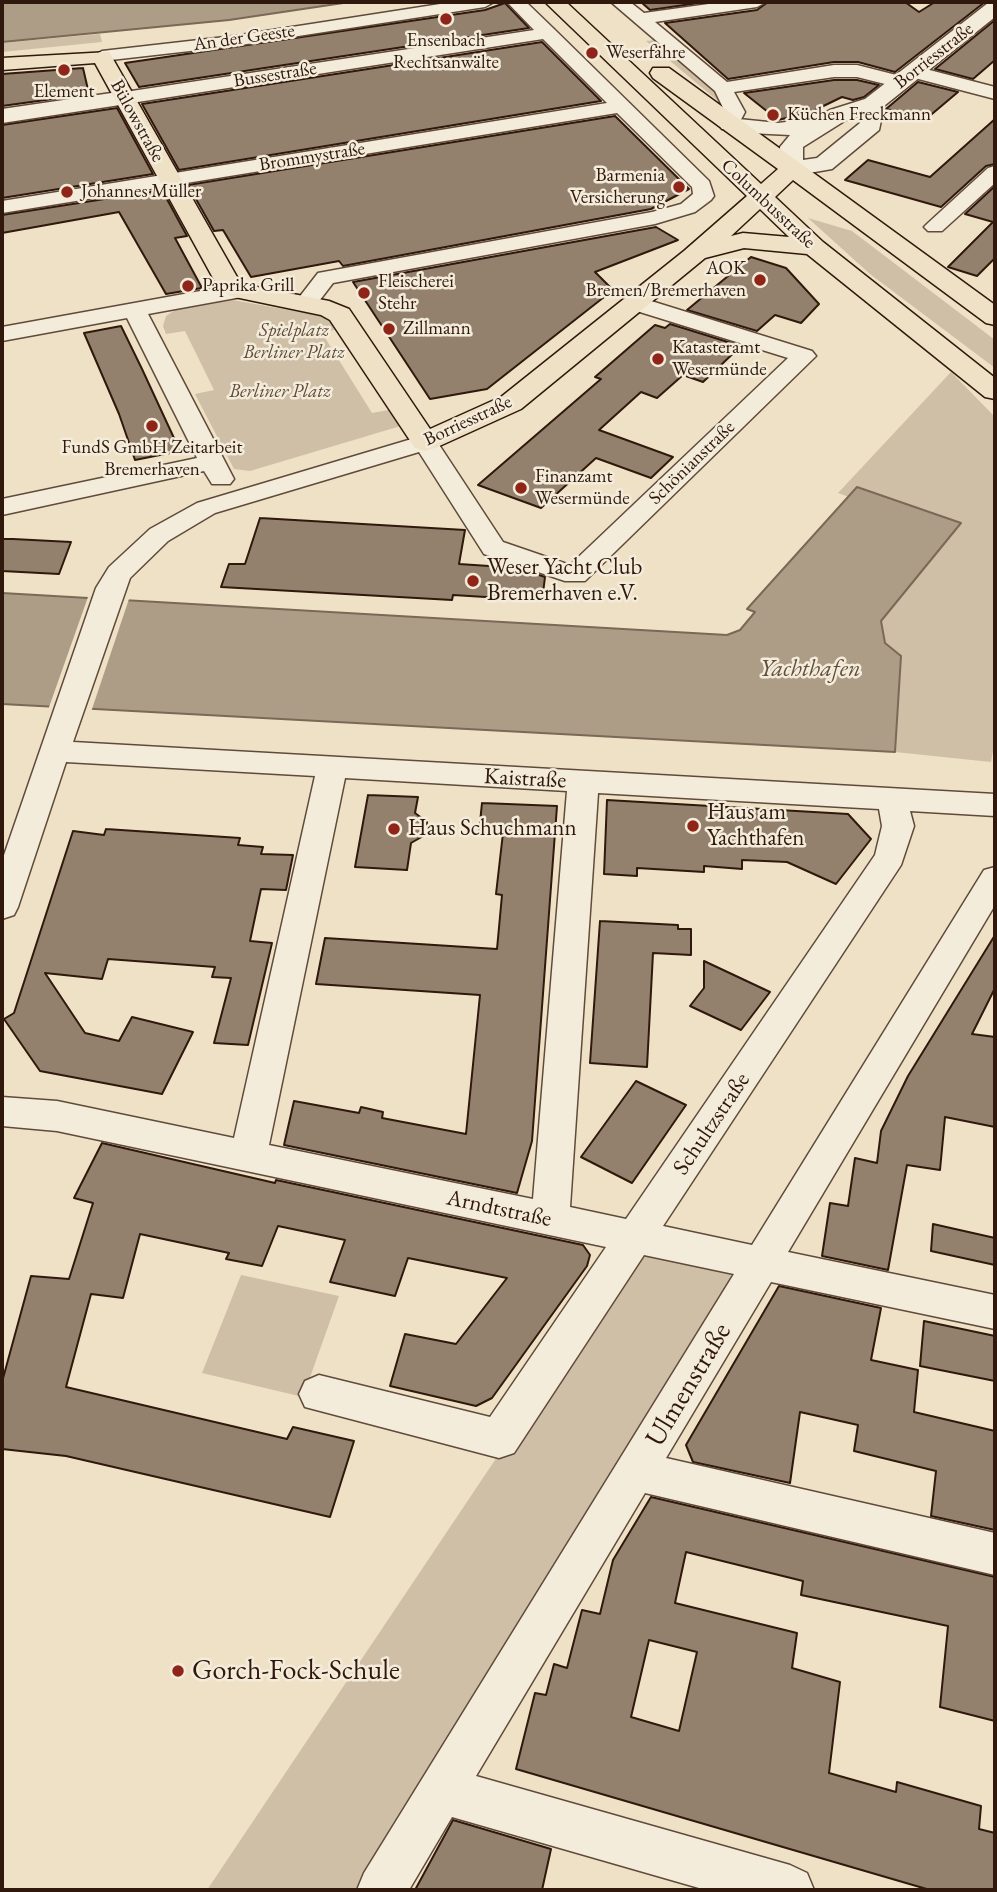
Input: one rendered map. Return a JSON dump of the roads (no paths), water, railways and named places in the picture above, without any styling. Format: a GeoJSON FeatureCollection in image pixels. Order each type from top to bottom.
{"type":"FeatureCollection","features":[{"type":"Feature","properties":{"kind":"main road","name":"Columbusstraße"},"geometry":{"type":"LineString","coordinates":[[555,2],[583,12],[678,88],[995,317]]}},
{"type":"Feature","properties":{"kind":"main road","name":"Columbusstraße"},"geometry":{"type":"LineString","coordinates":[[583,12],[759,197],[814,247],[995,391]]}},
{"type":"Feature","properties":{"kind":"main road","name":"An der Geeste"},"geometry":{"type":"LineString","coordinates":[[2,65],[102,56]]}},
{"type":"Feature","properties":{"kind":"main road","name":"Bülowstraße"},"geometry":{"type":"LineString","coordinates":[[102,56],[227,282],[239,291]]}},
{"type":"Feature","properties":{"kind":"main road","name":"Borriesstraße"},"geometry":{"type":"LineString","coordinates":[[425,442],[511,403],[693,256],[792,169]]}},
{"type":"Feature","properties":{"kind":"main road"},"geometry":{"type":"LineString","coordinates":[[693,256],[723,243],[743,240],[814,247]]}},
{"type":"Feature","properties":{"kind":"main road"},"geometry":{"type":"LineString","coordinates":[[239,291],[329,309],[348,324],[425,442]]}},
{"type":"Feature","properties":{"kind":"street","name":"An der Geeste"},"geometry":{"type":"LineString","coordinates":[[102,56],[234,41],[485,2]]}},
{"type":"Feature","properties":{"kind":"street"},"geometry":{"type":"LineString","coordinates":[[304,304],[326,278],[655,218],[688,208],[704,196],[702,185],[516,2]]}},
{"type":"Feature","properties":{"kind":"street"},"geometry":{"type":"LineString","coordinates":[[620,2],[723,88],[735,112],[729,125]]}},
{"type":"Feature","properties":{"kind":"street"},"geometry":{"type":"LineString","coordinates":[[641,19],[757,2]]}},
{"type":"Feature","properties":{"kind":"street","name":"Borriesstraße"},"geometry":{"type":"LineString","coordinates":[[873,104],[871,125],[824,164],[792,169],[791,146],[819,125],[838,115],[873,104],[995,7]]}},
{"type":"Feature","properties":{"kind":"street","name":"Bussestraße"},"geometry":{"type":"LineString","coordinates":[[2,116],[548,33]]}},
{"type":"Feature","properties":{"kind":"street"},"geometry":{"type":"LineString","coordinates":[[723,88],[834,71],[857,71],[995,93]]}},
{"type":"Feature","properties":{"kind":"street","name":"Brommystraße"},"geometry":{"type":"LineString","coordinates":[[2,207],[622,106]]}},
{"type":"Feature","properties":{"kind":"street","name":"Borriesstraße"},"geometry":{"type":"LineString","coordinates":[[729,125],[778,130],[819,125]]}},
{"type":"Feature","properties":{"kind":"street"},"geometry":{"type":"LineString","coordinates":[[935,227],[995,172]]}},
{"type":"Feature","properties":{"kind":"street"},"geometry":{"type":"LineString","coordinates":[[2,334],[239,291]]}},
{"type":"Feature","properties":{"kind":"street","name":"Schönianstraße"},"geometry":{"type":"LineString","coordinates":[[425,442],[493,548],[575,575],[804,356],[635,303]]}},
{"type":"Feature","properties":{"kind":"street"},"geometry":{"type":"LineString","coordinates":[[134,310],[232,500]]}},
{"type":"Feature","properties":{"kind":"street","name":"Borriesstraße"},"geometry":{"type":"LineString","coordinates":[[2,907],[107,598],[119,573],[145,546],[206,508],[425,442]]}},
{"type":"Feature","properties":{"kind":"street"},"geometry":{"type":"LineString","coordinates":[[2,507],[212,462]]}},
{"type":"Feature","properties":{"kind":"street","name":"Kaistraße"},"geometry":{"type":"LineString","coordinates":[[54,751],[995,805]]}},
{"type":"Feature","properties":{"kind":"street"},"geometry":{"type":"LineString","coordinates":[[248,1157],[332,767]]}},
{"type":"Feature","properties":{"kind":"street"},"geometry":{"type":"LineString","coordinates":[[550,1219],[583,782]]}},
{"type":"Feature","properties":{"kind":"street","name":"Schultzstraße"},"geometry":{"type":"LineString","coordinates":[[319,1394],[499,1439],[890,858],[898,826],[892,799]]}},
{"type":"Feature","properties":{"kind":"street","name":"Ulmenstraße"},"geometry":{"type":"LineString","coordinates":[[381,1890],[995,878]]}},
{"type":"Feature","properties":{"kind":"street","name":"Arndtstraße"},"geometry":{"type":"LineString","coordinates":[[2,1112],[57,1116],[995,1312]]}},
{"type":"Feature","properties":{"kind":"street"},"geometry":{"type":"LineString","coordinates":[[637,1471],[995,1554]]}},
{"type":"Feature","properties":{"kind":"street"},"geometry":{"type":"LineString","coordinates":[[442,1790],[790,1890]]}},
{"type":"Feature","properties":{"kind":"water"},"geometry":{"type":"Polygon","coordinates":[[[2,2],[350,2],[229,20],[2,42],[2,2]]]}},
{"type":"Feature","properties":{"kind":"water","name":"Yachthafen"},"geometry":{"type":"Polygon","coordinates":[[[857,487],[961,523],[881,621],[885,643],[901,656],[895,752],[2,704],[2,593],[727,635],[740,630],[755,612],[747,609],[857,487]]]}},
{"type":"Feature","properties":{"kind":"place","name":"Ensenbach Rechtsanwälte"},"geometry":{"type":"Point","coordinates":[446,19]}},
{"type":"Feature","properties":{"kind":"place","name":"Weserfähre"},"geometry":{"type":"Point","coordinates":[592,53]}},
{"type":"Feature","properties":{"kind":"place","name":"Element"},"geometry":{"type":"Point","coordinates":[64,70]}},
{"type":"Feature","properties":{"kind":"place","name":"Küchen Freckmann"},"geometry":{"type":"Point","coordinates":[773,115]}},
{"type":"Feature","properties":{"kind":"place","name":"Barmenia Versicherung"},"geometry":{"type":"Point","coordinates":[679,187]}},
{"type":"Feature","properties":{"kind":"place","name":"Johannes Müller"},"geometry":{"type":"Point","coordinates":[67,192]}},
{"type":"Feature","properties":{"kind":"place","name":"AOK Bremen/Bremerhaven"},"geometry":{"type":"Point","coordinates":[760,280]}},
{"type":"Feature","properties":{"kind":"place","name":"Paprika Grill"},"geometry":{"type":"Point","coordinates":[188,286]}},
{"type":"Feature","properties":{"kind":"place","name":"Fleischerei Stehr"},"geometry":{"type":"Point","coordinates":[364,293]}},
{"type":"Feature","properties":{"kind":"place","name":"Zillmann"},"geometry":{"type":"Point","coordinates":[389,329]}},
{"type":"Feature","properties":{"kind":"place","name":"Katasteramt Wesermünde"},"geometry":{"type":"Point","coordinates":[658,359]}},
{"type":"Feature","properties":{"kind":"place","name":"FundS GmbH Zeitarbeit Bremerhaven"},"geometry":{"type":"Point","coordinates":[152,426]}},
{"type":"Feature","properties":{"kind":"place","name":"Finanzamt Wesermünde"},"geometry":{"type":"Point","coordinates":[521,488]}},
{"type":"Feature","properties":{"kind":"place","name":"Weser Yacht Club Bremerhaven e.V."},"geometry":{"type":"Point","coordinates":[473,581]}},
{"type":"Feature","properties":{"kind":"place","name":"Haus am Yachthafen"},"geometry":{"type":"Point","coordinates":[693,826]}},
{"type":"Feature","properties":{"kind":"place","name":"Haus Schuchmann"},"geometry":{"type":"Point","coordinates":[394,829]}},
{"type":"Feature","properties":{"kind":"place","name":"Gorch-Fock-Schule"},"geometry":{"type":"Point","coordinates":[178,1671]}},
{"type":"Feature","properties":{"kind":"park label","name":"Spielplatz Berliner Platz"},"geometry":{"type":"Point","coordinates":[294,342]}},
{"type":"Feature","properties":{"kind":"park label","name":"Berliner Platz"},"geometry":{"type":"Point","coordinates":[280,392]}}]}
